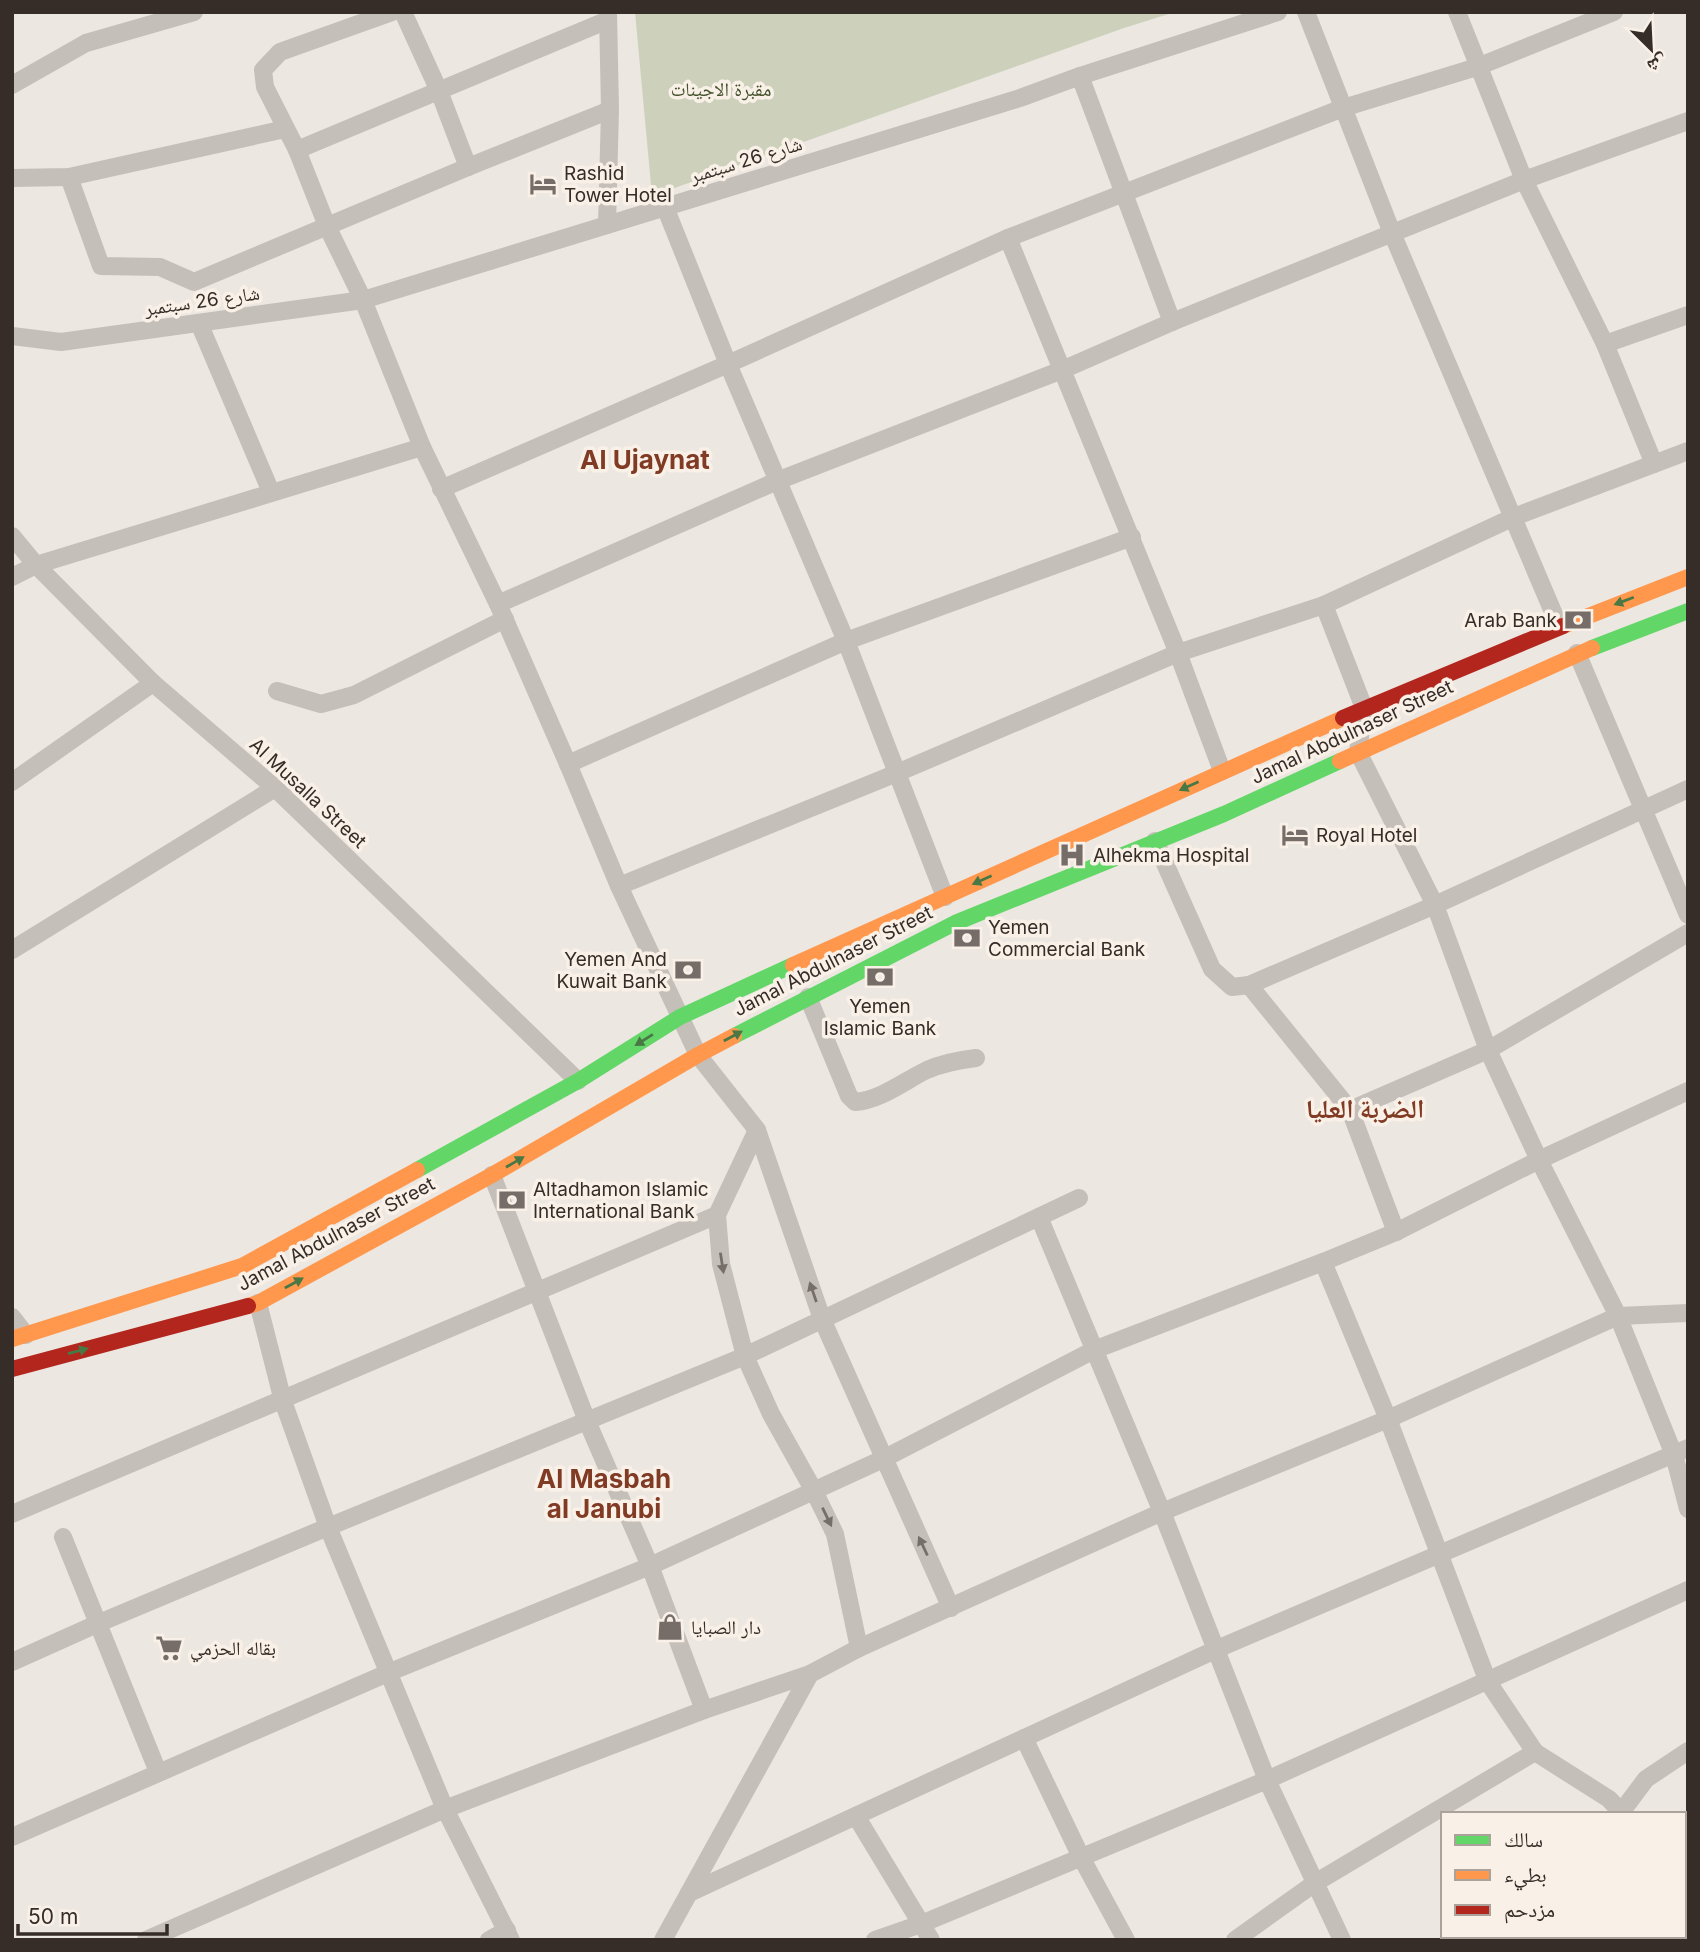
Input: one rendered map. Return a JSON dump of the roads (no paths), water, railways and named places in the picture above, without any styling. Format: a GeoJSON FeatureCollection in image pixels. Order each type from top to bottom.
{"type":"FeatureCollection","features":[{"type":"Feature","properties":{"kind":"main road","name":"Jamal Abdulnaser Street"},"geometry":{"type":"LineString","coordinates":[[19,1337],[242,1266],[578,1081],[680,1017],[1364,708],[1559,626],[1688,577]]}},
{"type":"Feature","properties":{"kind":"main road","name":"Jamal Abdulnaser Street"},"geometry":{"type":"LineString","coordinates":[[12,1369],[258,1303],[492,1175],[698,1055],[955,923],[1224,814],[1577,653],[1688,611]]}},
{"type":"Feature","properties":{"kind":"street"},"geometry":{"type":"LineString","coordinates":[[12,85],[86,43],[163,16],[194,12]]}},
{"type":"Feature","properties":{"kind":"street"},"geometry":{"type":"LineString","coordinates":[[392,12],[280,52],[262,70],[265,88],[297,150],[327,226],[363,300],[422,447],[501,612],[619,886],[680,1017],[698,1055],[757,1130],[822,1319],[951,1608]]}},
{"type":"Feature","properties":{"kind":"street"},"geometry":{"type":"LineString","coordinates":[[403,12],[439,91],[468,167]]}},
{"type":"Feature","properties":{"kind":"street","name":"شارع 26 سبتمبر"},"geometry":{"type":"LineString","coordinates":[[12,336],[61,342],[363,300],[1007,102],[1278,12]]}},
{"type":"Feature","properties":{"kind":"street"},"geometry":{"type":"LineString","coordinates":[[1306,12],[1392,233],[1559,626]]}},
{"type":"Feature","properties":{"kind":"street"},"geometry":{"type":"LineString","coordinates":[[1457,12],[1524,180],[1605,344],[1654,464]]}},
{"type":"Feature","properties":{"kind":"street"},"geometry":{"type":"LineString","coordinates":[[441,489],[728,365],[1008,238],[1343,108],[1477,67],[1614,12]]}},
{"type":"Feature","properties":{"kind":"street"},"geometry":{"type":"LineString","coordinates":[[297,150],[608,16],[610,110],[607,225]]}},
{"type":"Feature","properties":{"kind":"street"},"geometry":{"type":"LineString","coordinates":[[1080,76],[1172,322]]}},
{"type":"Feature","properties":{"kind":"street"},"geometry":{"type":"LineString","coordinates":[[69,177],[101,266],[160,267],[194,282],[610,110]]}},
{"type":"Feature","properties":{"kind":"street"},"geometry":{"type":"LineString","coordinates":[[277,691],[321,704],[354,695],[501,612],[778,481],[1062,370],[1172,322],[1524,180],[1688,121]]}},
{"type":"Feature","properties":{"kind":"street"},"geometry":{"type":"LineString","coordinates":[[12,178],[69,177],[285,129]]}},
{"type":"Feature","properties":{"kind":"street"},"geometry":{"type":"LineString","coordinates":[[665,207],[728,365],[846,641],[945,897]]}},
{"type":"Feature","properties":{"kind":"street"},"geometry":{"type":"LineString","coordinates":[[1008,238],[1132,537],[1222,771]]}},
{"type":"Feature","properties":{"kind":"street"},"geometry":{"type":"LineString","coordinates":[[1605,344],[1688,315]]}},
{"type":"Feature","properties":{"kind":"street"},"geometry":{"type":"LineString","coordinates":[[199,323],[271,492]]}},
{"type":"Feature","properties":{"kind":"street"},"geometry":{"type":"LineString","coordinates":[[12,577],[36,565],[422,447]]}},
{"type":"Feature","properties":{"kind":"street"},"geometry":{"type":"LineString","coordinates":[[619,886],[897,773],[1178,653],[1324,605],[1514,517],[1688,451]]}},
{"type":"Feature","properties":{"kind":"street","name":"Al Musalla Street"},"geometry":{"type":"LineString","coordinates":[[12,536],[36,565],[153,683],[275,788],[578,1081]]}},
{"type":"Feature","properties":{"kind":"street"},"geometry":{"type":"LineString","coordinates":[[568,764],[846,641],[1132,537]]}},
{"type":"Feature","properties":{"kind":"street"},"geometry":{"type":"LineString","coordinates":[[1324,605],[1364,708],[1358,752],[1435,905],[1488,1050],[1681,1451],[1688,1509]]}},
{"type":"Feature","properties":{"kind":"street"},"geometry":{"type":"LineString","coordinates":[[1577,653],[1688,915]]}},
{"type":"Feature","properties":{"kind":"street"},"geometry":{"type":"LineString","coordinates":[[12,782],[153,683]]}},
{"type":"Feature","properties":{"kind":"street"},"geometry":{"type":"LineString","coordinates":[[12,950],[275,788]]}},
{"type":"Feature","properties":{"kind":"street"},"geometry":{"type":"LineString","coordinates":[[1154,841],[1212,969],[1232,987],[1249,985],[1435,905],[1688,789]]}},
{"type":"Feature","properties":{"kind":"street"},"geometry":{"type":"LineString","coordinates":[[1350,1111],[1488,1050],[1688,933]]}},
{"type":"Feature","properties":{"kind":"street"},"geometry":{"type":"LineString","coordinates":[[1249,985],[1350,1111],[1396,1232]]}},
{"type":"Feature","properties":{"kind":"street"},"geometry":{"type":"LineString","coordinates":[[808,997],[849,1096],[855,1102],[867,1101],[928,1070],[954,1061],[976,1058]]}},
{"type":"Feature","properties":{"kind":"street"},"geometry":{"type":"LineString","coordinates":[[12,1837],[390,1672],[650,1566],[883,1459],[1094,1350],[1396,1232],[1539,1160],[1688,1091]]}},
{"type":"Feature","properties":{"kind":"street"},"geometry":{"type":"LineString","coordinates":[[757,1130],[717,1215],[721,1264],[745,1356],[771,1414],[835,1534],[859,1648]]}},
{"type":"Feature","properties":{"kind":"street"},"geometry":{"type":"LineString","coordinates":[[492,1175],[587,1421],[650,1566],[704,1710]]}},
{"type":"Feature","properties":{"kind":"street"},"geometry":{"type":"LineString","coordinates":[[12,1662],[328,1527],[745,1356],[1079,1198]]}},
{"type":"Feature","properties":{"kind":"street"},"geometry":{"type":"LineString","coordinates":[[12,1514],[717,1215]]}},
{"type":"Feature","properties":{"kind":"street"},"geometry":{"type":"LineString","coordinates":[[1040,1217],[1162,1512],[1268,1780],[1342,1940]]}},
{"type":"Feature","properties":{"kind":"street"},"geometry":{"type":"LineString","coordinates":[[1323,1262],[1388,1419],[1488,1682],[1535,1752],[1609,1799],[1623,1812],[1646,1779],[1688,1751]]}},
{"type":"Feature","properties":{"kind":"street"},"geometry":{"type":"LineString","coordinates":[[258,1303],[283,1401],[328,1527],[445,1809],[509,1935],[489,1940]]}},
{"type":"Feature","properties":{"kind":"street"},"geometry":{"type":"LineString","coordinates":[[146,1940],[445,1809],[704,1710],[810,1674],[859,1648],[1162,1512],[1388,1419],[1618,1316],[1688,1313]]}},
{"type":"Feature","properties":{"kind":"street"},"geometry":{"type":"LineString","coordinates":[[12,1317],[19,1337]]}},
{"type":"Feature","properties":{"kind":"street"},"geometry":{"type":"LineString","coordinates":[[689,1893],[1217,1649],[1681,1451]]}},
{"type":"Feature","properties":{"kind":"street"},"geometry":{"type":"LineString","coordinates":[[63,1536],[158,1772]]}},
{"type":"Feature","properties":{"kind":"street"},"geometry":{"type":"LineString","coordinates":[[875,1940],[926,1932],[1082,1857],[1268,1780],[1688,1590]]}},
{"type":"Feature","properties":{"kind":"street"},"geometry":{"type":"LineString","coordinates":[[663,1940],[810,1674]]}},
{"type":"Feature","properties":{"kind":"street"},"geometry":{"type":"LineString","coordinates":[[1024,1738],[1126,1940]]}},
{"type":"Feature","properties":{"kind":"street"},"geometry":{"type":"LineString","coordinates":[[1235,1940],[1315,1883],[1535,1752]]}},
{"type":"Feature","properties":{"kind":"street"},"geometry":{"type":"LineString","coordinates":[[856,1816],[926,1932]]}},
{"type":"Feature","properties":{"kind":"place","name":"Rashid Tower Hotel"},"geometry":{"type":"Point","coordinates":[543,184]}},
{"type":"Feature","properties":{"kind":"place","name":"Arab Bank"},"geometry":{"type":"Point","coordinates":[1578,620]}},
{"type":"Feature","properties":{"kind":"place","name":"Royal Hotel"},"geometry":{"type":"Point","coordinates":[1295,835]}},
{"type":"Feature","properties":{"kind":"place","name":"Alhekma Hospital"},"geometry":{"type":"Point","coordinates":[1072,855]}},
{"type":"Feature","properties":{"kind":"place","name":"Yemen Commercial Bank"},"geometry":{"type":"Point","coordinates":[967,938]}},
{"type":"Feature","properties":{"kind":"place","name":"Yemen And Kuwait Bank"},"geometry":{"type":"Point","coordinates":[688,970]}},
{"type":"Feature","properties":{"kind":"place","name":"Yemen Islamic Bank"},"geometry":{"type":"Point","coordinates":[880,977]}},
{"type":"Feature","properties":{"kind":"place","name":"Altadhamon Islamic International Bank"},"geometry":{"type":"Point","coordinates":[512,1200]}},
{"type":"Feature","properties":{"kind":"place","name":"دار الصبايا"},"geometry":{"type":"Point","coordinates":[670,1627]}},
{"type":"Feature","properties":{"kind":"place","name":"بقاله الحزمي"},"geometry":{"type":"Point","coordinates":[169,1648]}},
{"type":"Feature","properties":{"kind":"district","name":"Al Ujaynat"},"geometry":{"type":"Point","coordinates":[645,459]}},
{"type":"Feature","properties":{"kind":"district","name":"الضربة العليا"},"geometry":{"type":"Point","coordinates":[1365,1108]}},
{"type":"Feature","properties":{"kind":"district","name":"Al Masbah al Janubi"},"geometry":{"type":"Point","coordinates":[604,1493]}},
{"type":"Feature","properties":{"kind":"park label","name":"مقبرة الاجينات"},"geometry":{"type":"Point","coordinates":[721,89]}}]}
